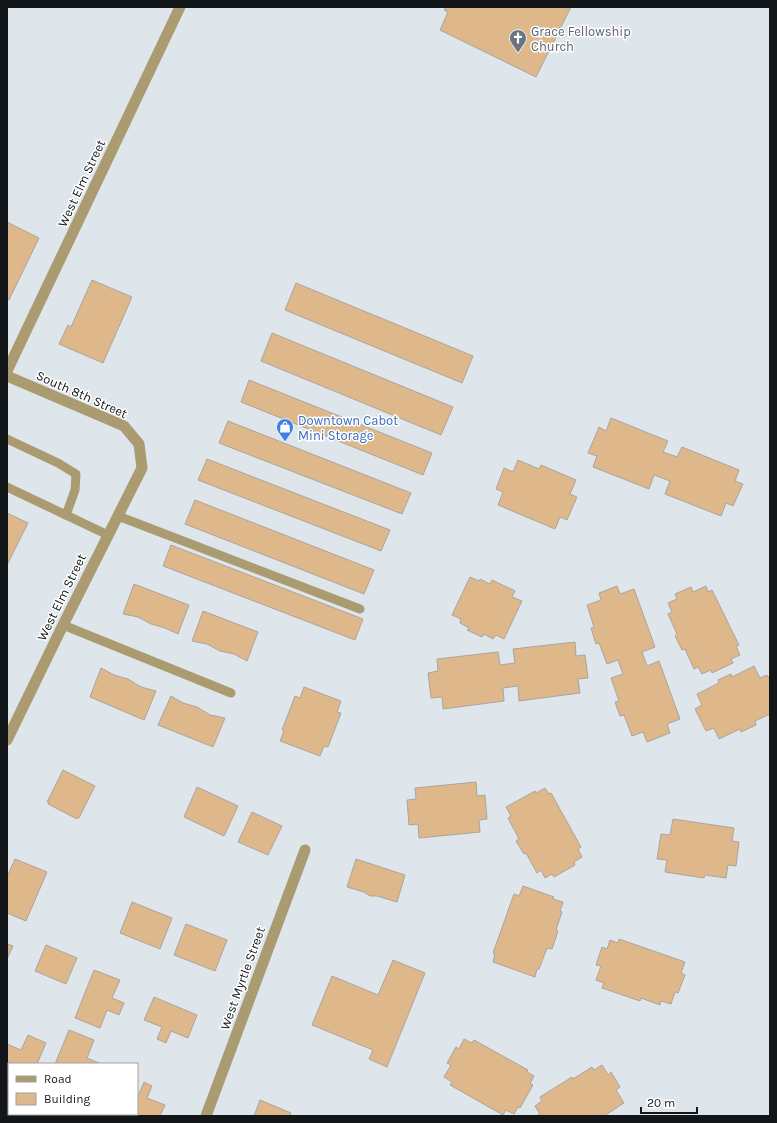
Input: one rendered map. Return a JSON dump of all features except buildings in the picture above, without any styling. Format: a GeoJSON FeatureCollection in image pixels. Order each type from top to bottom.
{"type":"FeatureCollection","features":[{"type":"Feature","properties":{"kind":"street","name":"West Elm Street"},"geometry":{"type":"LineString","coordinates":[[7,371],[180,7]]}},
{"type":"Feature","properties":{"kind":"street","name":"South 8th Street"},"geometry":{"type":"LineString","coordinates":[[7,376],[124,426],[139,444],[142,468]]}},
{"type":"Feature","properties":{"kind":"street","name":"West Elm Street"},"geometry":{"type":"LineString","coordinates":[[7,740],[142,468]]}},
{"type":"Feature","properties":{"kind":"street","name":"West Myrtle Street"},"geometry":{"type":"LineString","coordinates":[[206,1116],[305,850]]}},
{"type":"Feature","properties":{"kind":"lane"},"geometry":{"type":"LineString","coordinates":[[7,439],[58,463],[76,474],[75,490],[66,515]]}},
{"type":"Feature","properties":{"kind":"lane"},"geometry":{"type":"LineString","coordinates":[[7,487],[108,535]]}},
{"type":"Feature","properties":{"kind":"lane"},"geometry":{"type":"LineString","coordinates":[[118,516],[360,609]]}},
{"type":"Feature","properties":{"kind":"lane"},"geometry":{"type":"LineString","coordinates":[[63,625],[231,693]]}},
{"type":"Feature","properties":{"kind":"place","name":"Grace Fellowship Church"},"geometry":{"type":"Point","coordinates":[518,53]}},
{"type":"Feature","properties":{"kind":"place","name":"Downtown Cabot Mini Storage"},"geometry":{"type":"Point","coordinates":[285,442]}}]}
